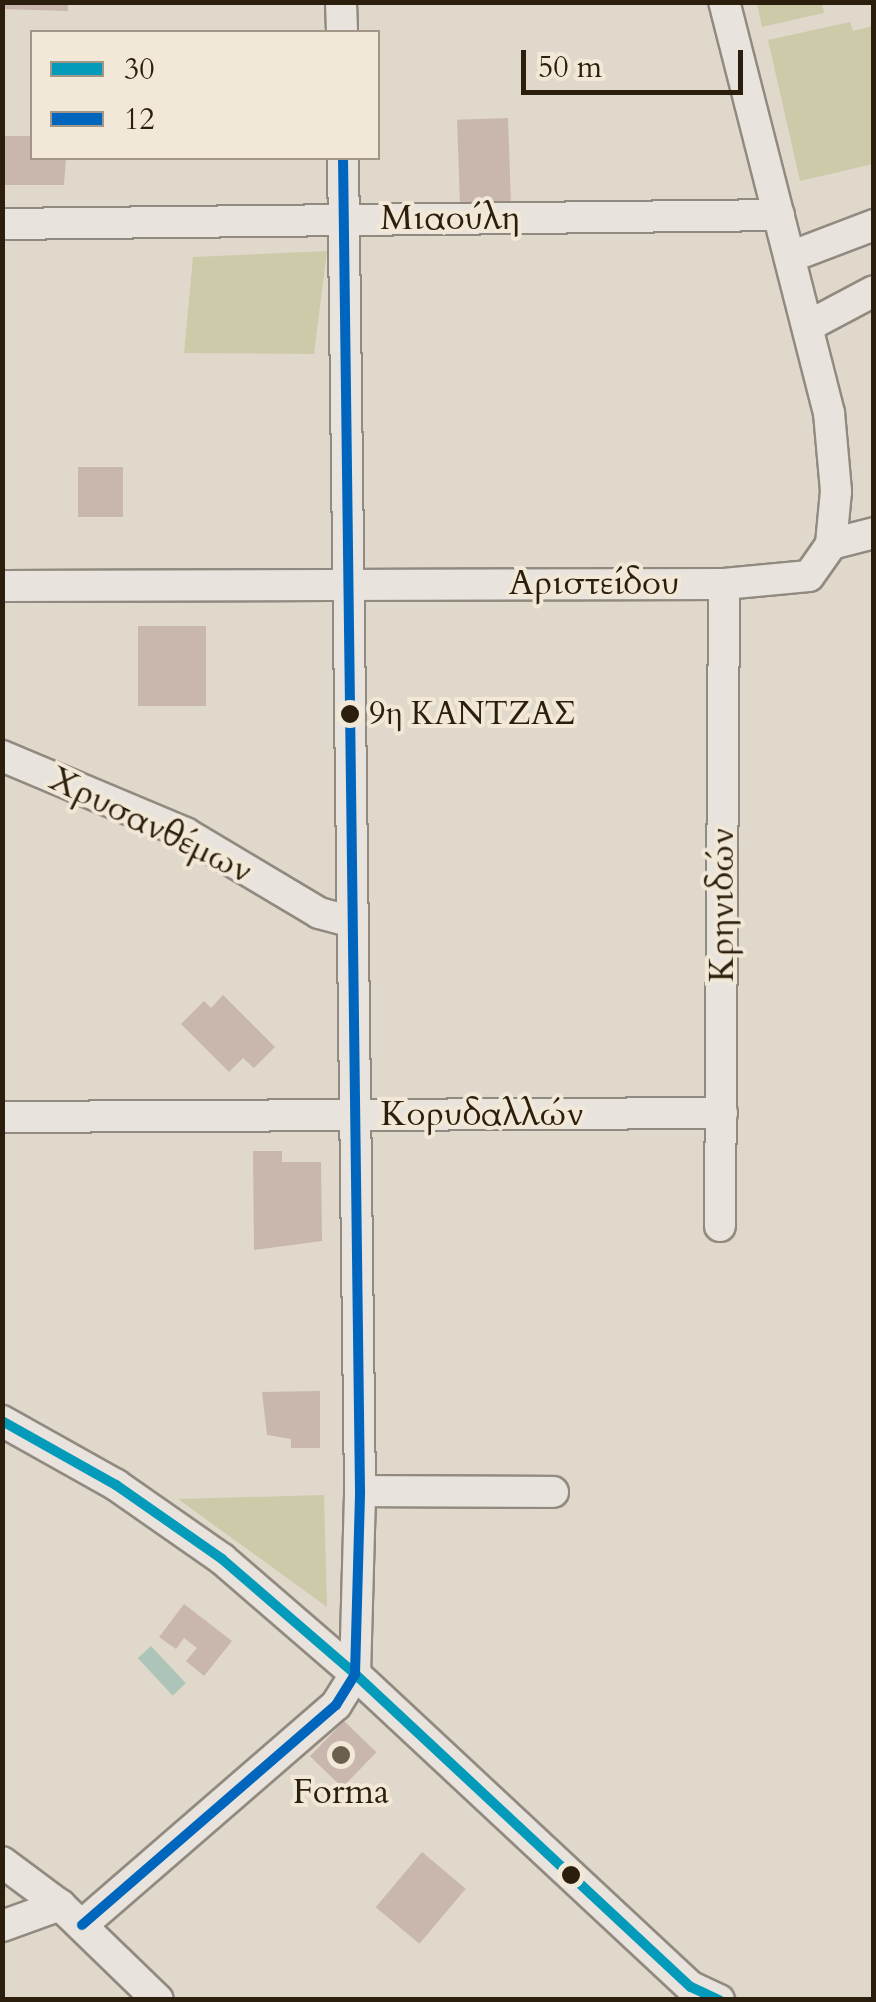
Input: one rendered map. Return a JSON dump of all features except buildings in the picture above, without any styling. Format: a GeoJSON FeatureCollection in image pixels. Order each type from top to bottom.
{"type":"FeatureCollection","features":[{"type":"Feature","properties":{"kind":"street"},"geometry":{"type":"LineString","coordinates":[[341,2],[342,30]]}},
{"type":"Feature","properties":{"kind":"street"},"geometry":{"type":"LineString","coordinates":[[724,2],[810,325],[834,452],[831,544],[874,533]]}},
{"type":"Feature","properties":{"kind":"street"},"geometry":{"type":"LineString","coordinates":[[2,1926],[71,1915],[336,1705],[355,1674],[360,1492],[343,160]]}},
{"type":"Feature","properties":{"kind":"street","name":"Μιαούλη"},"geometry":{"type":"LineString","coordinates":[[2,224],[778,215]]}},
{"type":"Feature","properties":{"kind":"street"},"geometry":{"type":"LineString","coordinates":[[790,257],[874,225]]}},
{"type":"Feature","properties":{"kind":"street"},"geometry":{"type":"LineString","coordinates":[[810,325],[874,291]]}},
{"type":"Feature","properties":{"kind":"street","name":"Αριστείδου"},"geometry":{"type":"LineString","coordinates":[[2,586],[349,582],[724,584],[809,576],[831,544]]}},
{"type":"Feature","properties":{"kind":"street","name":"Kρηνιδών"},"geometry":{"type":"LineString","coordinates":[[720,1226],[724,584]]}},
{"type":"Feature","properties":{"kind":"street","name":"Χρυσανθέμων"},"geometry":{"type":"LineString","coordinates":[[2,756],[185,833],[319,913],[352,922]]}},
{"type":"Feature","properties":{"kind":"street","name":"Κορυδαλλών"},"geometry":{"type":"LineString","coordinates":[[2,1116],[722,1113]]}},
{"type":"Feature","properties":{"kind":"street"},"geometry":{"type":"LineString","coordinates":[[2,1421],[116,1486],[222,1559],[355,1674],[691,1987],[718,2000]]}},
{"type":"Feature","properties":{"kind":"street"},"geometry":{"type":"LineString","coordinates":[[360,1492],[553,1492]]}},
{"type":"Feature","properties":{"kind":"street"},"geometry":{"type":"LineString","coordinates":[[2,1862],[71,1915],[158,2000]]}},
{"type":"Feature","properties":{"kind":"shaded area"},"geometry":{"type":"Polygon","coordinates":[[[757,3],[822,3],[824,13],[762,27],[757,3]]]}},
{"type":"Feature","properties":{"kind":"shaded area"},"geometry":{"type":"Polygon","coordinates":[[[850,22],[853,31],[873,26],[873,164],[800,181],[768,40],[850,22]]]}},
{"type":"Feature","properties":{"kind":"shaded area"},"geometry":{"type":"Polygon","coordinates":[[[327,251],[314,354],[184,353],[193,257],[327,251]]]}},
{"type":"Feature","properties":{"kind":"shaded area"},"geometry":{"type":"Polygon","coordinates":[[[324,1495],[327,1607],[178,1499],[324,1495]]]}},
{"type":"Feature","properties":{"kind":"shaded area"},"geometry":{"type":"Polygon","coordinates":[[[151,1646],[186,1683],[173,1696],[138,1658],[151,1646]]]}},
{"type":"Feature","properties":{"kind":"transit line","name":"12"},"geometry":{"type":"LineString","coordinates":[[82,1925],[336,1705],[355,1674],[360,1491],[343,160]]}},
{"type":"Feature","properties":{"kind":"transit line","name":"30"},"geometry":{"type":"LineString","coordinates":[[2,1421],[116,1485],[222,1559],[355,1674],[691,1987],[719,2000]]}},
{"type":"Feature","properties":{"kind":"place","name":"9η ΚΑΝΤΖΑΣ"},"geometry":{"type":"Point","coordinates":[350,714]}},
{"type":"Feature","properties":{"kind":"place","name":"Forma"},"geometry":{"type":"Point","coordinates":[341,1755]}}]}
